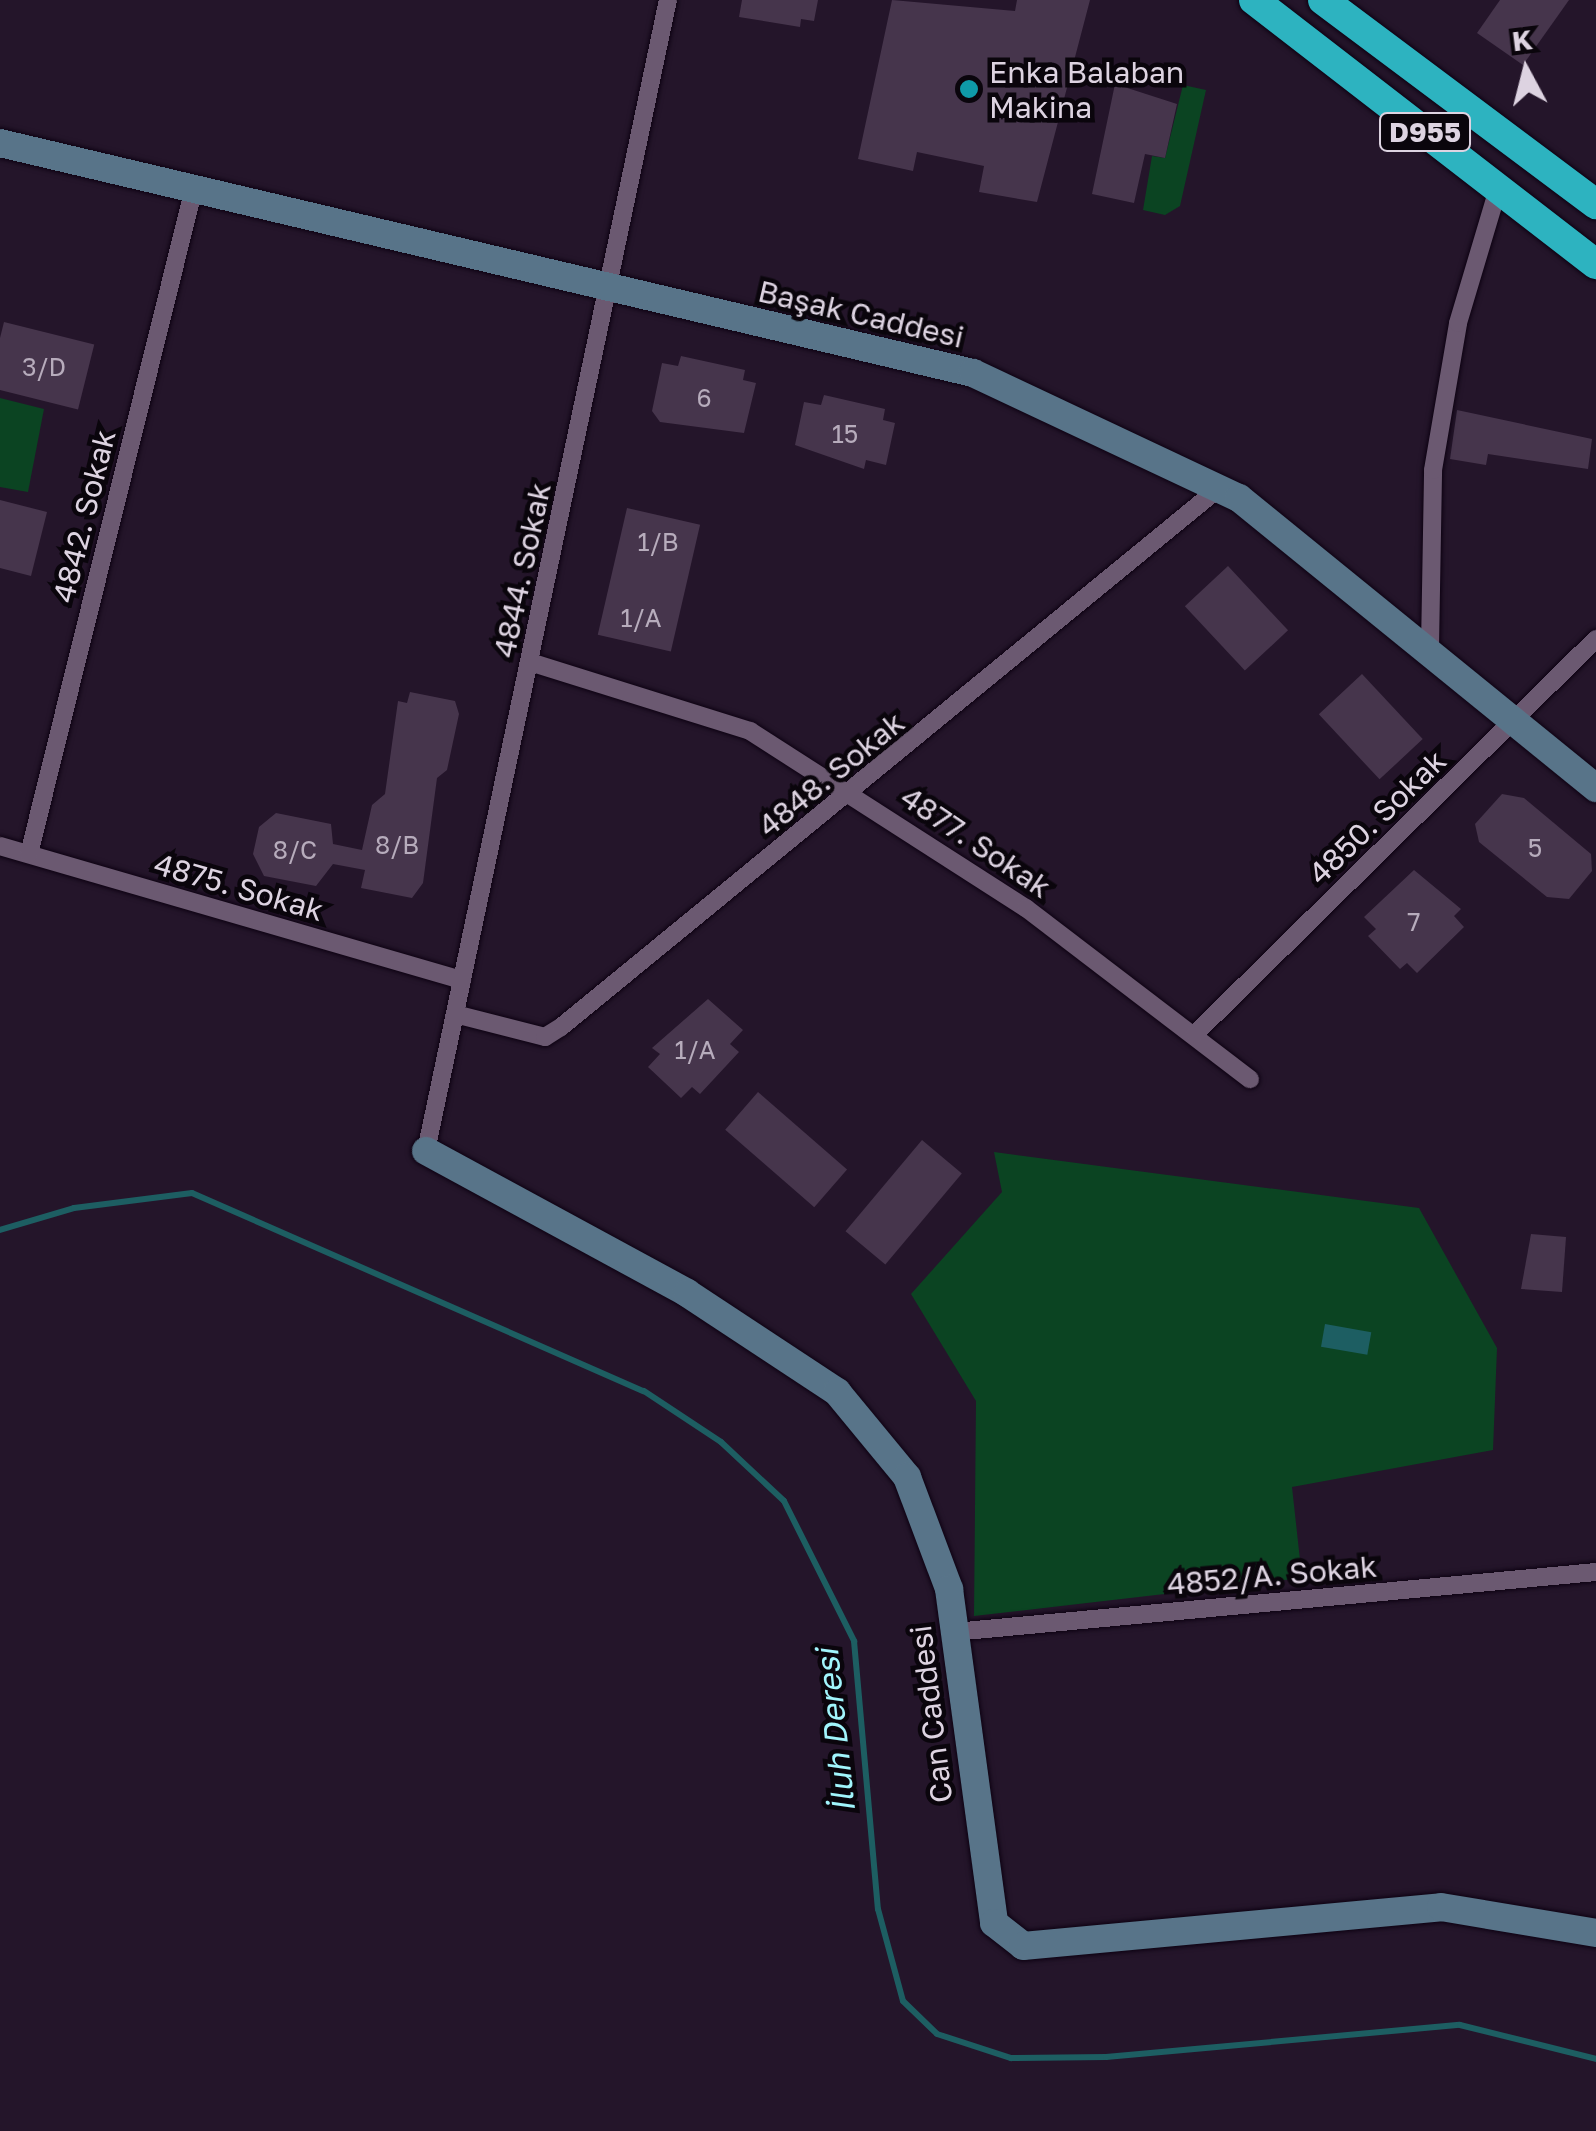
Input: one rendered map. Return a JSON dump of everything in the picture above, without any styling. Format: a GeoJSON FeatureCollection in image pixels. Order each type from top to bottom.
{"type":"FeatureCollection","features":[{"type":"Feature","properties":{"kind":"highway","name":"D955"},"geometry":{"type":"LineString","coordinates":[[1254,0],[1596,264]]}},
{"type":"Feature","properties":{"kind":"highway","name":"D955"},"geometry":{"type":"LineString","coordinates":[[1323,0],[1596,204]]}},
{"type":"Feature","properties":{"kind":"street","name":"4844. Sokak"},"geometry":{"type":"LineString","coordinates":[[426,1151],[612,290],[668,0]]}},
{"type":"Feature","properties":{"kind":"street","name":"Başak Caddesi"},"geometry":{"type":"LineString","coordinates":[[0,143],[193,192],[973,373],[1219,488],[1430,647],[1596,788]]}},
{"type":"Feature","properties":{"kind":"street"},"geometry":{"type":"LineString","coordinates":[[1430,647],[1433,470],[1458,323],[1498,189]]}},
{"type":"Feature","properties":{"kind":"street","name":"4842. Sokak"},"geometry":{"type":"LineString","coordinates":[[29,854],[193,192]]}},
{"type":"Feature","properties":{"kind":"street","name":"4848. Sokak"},"geometry":{"type":"LineString","coordinates":[[454,1014],[544,1036],[852,793],[1219,488]]}},
{"type":"Feature","properties":{"kind":"street","name":"4850. Sokak"},"geometry":{"type":"LineString","coordinates":[[1195,1034],[1596,640]]}},
{"type":"Feature","properties":{"kind":"street","name":"4877. Sokak"},"geometry":{"type":"LineString","coordinates":[[530,662],[750,731],[852,793],[1195,1034],[1250,1079]]}},
{"type":"Feature","properties":{"kind":"street","name":"4875. Sokak"},"geometry":{"type":"LineString","coordinates":[[0,846],[462,980]]}},
{"type":"Feature","properties":{"kind":"street","name":"Can Caddesi"},"geometry":{"type":"LineString","coordinates":[[426,1151],[687,1293],[838,1392],[907,1477],[949,1589],[982,1874],[994,1924],[1023,1946],[1441,1907],[1596,1933]]}},
{"type":"Feature","properties":{"kind":"street","name":"4852/A. Sokak"},"geometry":{"type":"LineString","coordinates":[[954,1632],[1596,1572]]}},
{"type":"Feature","properties":{"kind":"shaded area"},"geometry":{"type":"Polygon","coordinates":[[[1183,85],[1206,90],[1180,206],[1165,215],[1143,210],[1152,156],[1165,158],[1183,85]]]}},
{"type":"Feature","properties":{"kind":"shaded area"},"geometry":{"type":"Polygon","coordinates":[[[0,398],[44,409],[28,492],[0,487],[0,398]]]}},
{"type":"Feature","properties":{"kind":"shaded area"},"geometry":{"type":"Polygon","coordinates":[[[994,1152],[1419,1208],[1497,1348],[1493,1450],[1292,1487],[1302,1578],[974,1616],[976,1401],[911,1294],[1002,1192],[994,1152]]]}},
{"type":"Feature","properties":{"kind":"shaded area"},"geometry":{"type":"Polygon","coordinates":[[[1325,1324],[1371,1332],[1367,1355],[1321,1347],[1325,1324]]]}},
{"type":"Feature","properties":{"kind":"building"},"geometry":{"type":"Polygon","coordinates":[[[742,0],[818,0],[814,21],[801,19],[800,27],[739,17],[742,0]]]}},
{"type":"Feature","properties":{"kind":"building","name":"Enka Balaban Makina"},"geometry":{"type":"Polygon","coordinates":[[[892,0],[1015,11],[1017,0],[1090,0],[1037,202],[979,192],[984,166],[917,152],[913,171],[858,159],[892,0]]]}},
{"type":"Feature","properties":{"kind":"building"},"geometry":{"type":"Polygon","coordinates":[[[1500,0],[1569,0],[1523,65],[1477,33],[1500,0]]]}},
{"type":"Feature","properties":{"kind":"building"},"geometry":{"type":"Polygon","coordinates":[[[1115,84],[1177,104],[1165,158],[1145,154],[1134,203],[1092,194],[1115,84]]]}},
{"type":"Feature","properties":{"kind":"building"},"geometry":{"type":"Polygon","coordinates":[[[4,322],[94,344],[78,410],[0,390],[0,338],[4,322]]]}},
{"type":"Feature","properties":{"kind":"building"},"geometry":{"type":"Polygon","coordinates":[[[681,356],[745,370],[743,380],[756,383],[744,433],[660,422],[652,411],[662,363],[678,366],[681,356]]]}},
{"type":"Feature","properties":{"kind":"building"},"geometry":{"type":"Polygon","coordinates":[[[824,395],[885,409],[883,420],[895,423],[886,465],[866,460],[864,469],[795,445],[804,402],[821,405],[824,395]]]}},
{"type":"Feature","properties":{"kind":"building"},"geometry":{"type":"Polygon","coordinates":[[[1457,410],[1592,439],[1588,469],[1488,454],[1486,465],[1450,459],[1457,410]]]}},
{"type":"Feature","properties":{"kind":"building"},"geometry":{"type":"Polygon","coordinates":[[[0,500],[47,512],[31,576],[0,568],[0,500]]]}},
{"type":"Feature","properties":{"kind":"building"},"geometry":{"type":"Polygon","coordinates":[[[627,508],[700,525],[671,652],[598,635],[627,508]]]}},
{"type":"Feature","properties":{"kind":"building"},"geometry":{"type":"Polygon","coordinates":[[[1228,566],[1288,630],[1245,671],[1185,606],[1228,566]]]}},
{"type":"Feature","properties":{"kind":"building"},"geometry":{"type":"Polygon","coordinates":[[[1362,674],[1423,739],[1380,779],[1319,714],[1362,674]]]}},
{"type":"Feature","properties":{"kind":"building"},"geometry":{"type":"Polygon","coordinates":[[[410,692],[455,701],[459,714],[447,770],[437,778],[423,883],[412,898],[361,888],[365,870],[333,864],[316,886],[264,876],[253,854],[259,827],[276,813],[331,824],[333,844],[362,850],[372,805],[385,794],[398,701],[407,703],[410,692]]]}},
{"type":"Feature","properties":{"kind":"building"},"geometry":{"type":"Polygon","coordinates":[[[1502,794],[1524,798],[1591,854],[1592,871],[1569,899],[1547,897],[1479,842],[1475,824],[1502,794]]]}},
{"type":"Feature","properties":{"kind":"building"},"geometry":{"type":"Polygon","coordinates":[[[1414,870],[1461,909],[1454,916],[1464,927],[1417,973],[1407,963],[1400,969],[1368,936],[1376,929],[1364,917],[1414,870]]]}},
{"type":"Feature","properties":{"kind":"building"},"geometry":{"type":"Polygon","coordinates":[[[708,999],[743,1030],[730,1044],[739,1052],[700,1094],[692,1087],[681,1098],[648,1067],[660,1054],[652,1048],[708,999]]]}},
{"type":"Feature","properties":{"kind":"building"},"geometry":{"type":"Polygon","coordinates":[[[758,1092],[847,1169],[814,1207],[725,1130],[758,1092]]]}},
{"type":"Feature","properties":{"kind":"building"},"geometry":{"type":"Polygon","coordinates":[[[922,1140],[962,1173],[885,1265],[846,1231],[922,1140]]]}},
{"type":"Feature","properties":{"kind":"building"},"geometry":{"type":"Polygon","coordinates":[[[1531,1234],[1566,1237],[1562,1292],[1521,1289],[1531,1234]]]}},
{"type":"Feature","properties":{"kind":"waterway","name":"İluh Deresi"},"geometry":{"type":"LineString","coordinates":[[0,1230],[74,1208],[192,1193],[644,1391],[721,1442],[784,1501],[854,1641],[878,1909],[903,2001],[937,2034],[1011,2058],[1106,2057],[1460,2025],[1596,2059]]}},
{"type":"Feature","properties":{"kind":"place","name":"Enka Balaban Makina"},"geometry":{"type":"Point","coordinates":[969,89]}}]}
